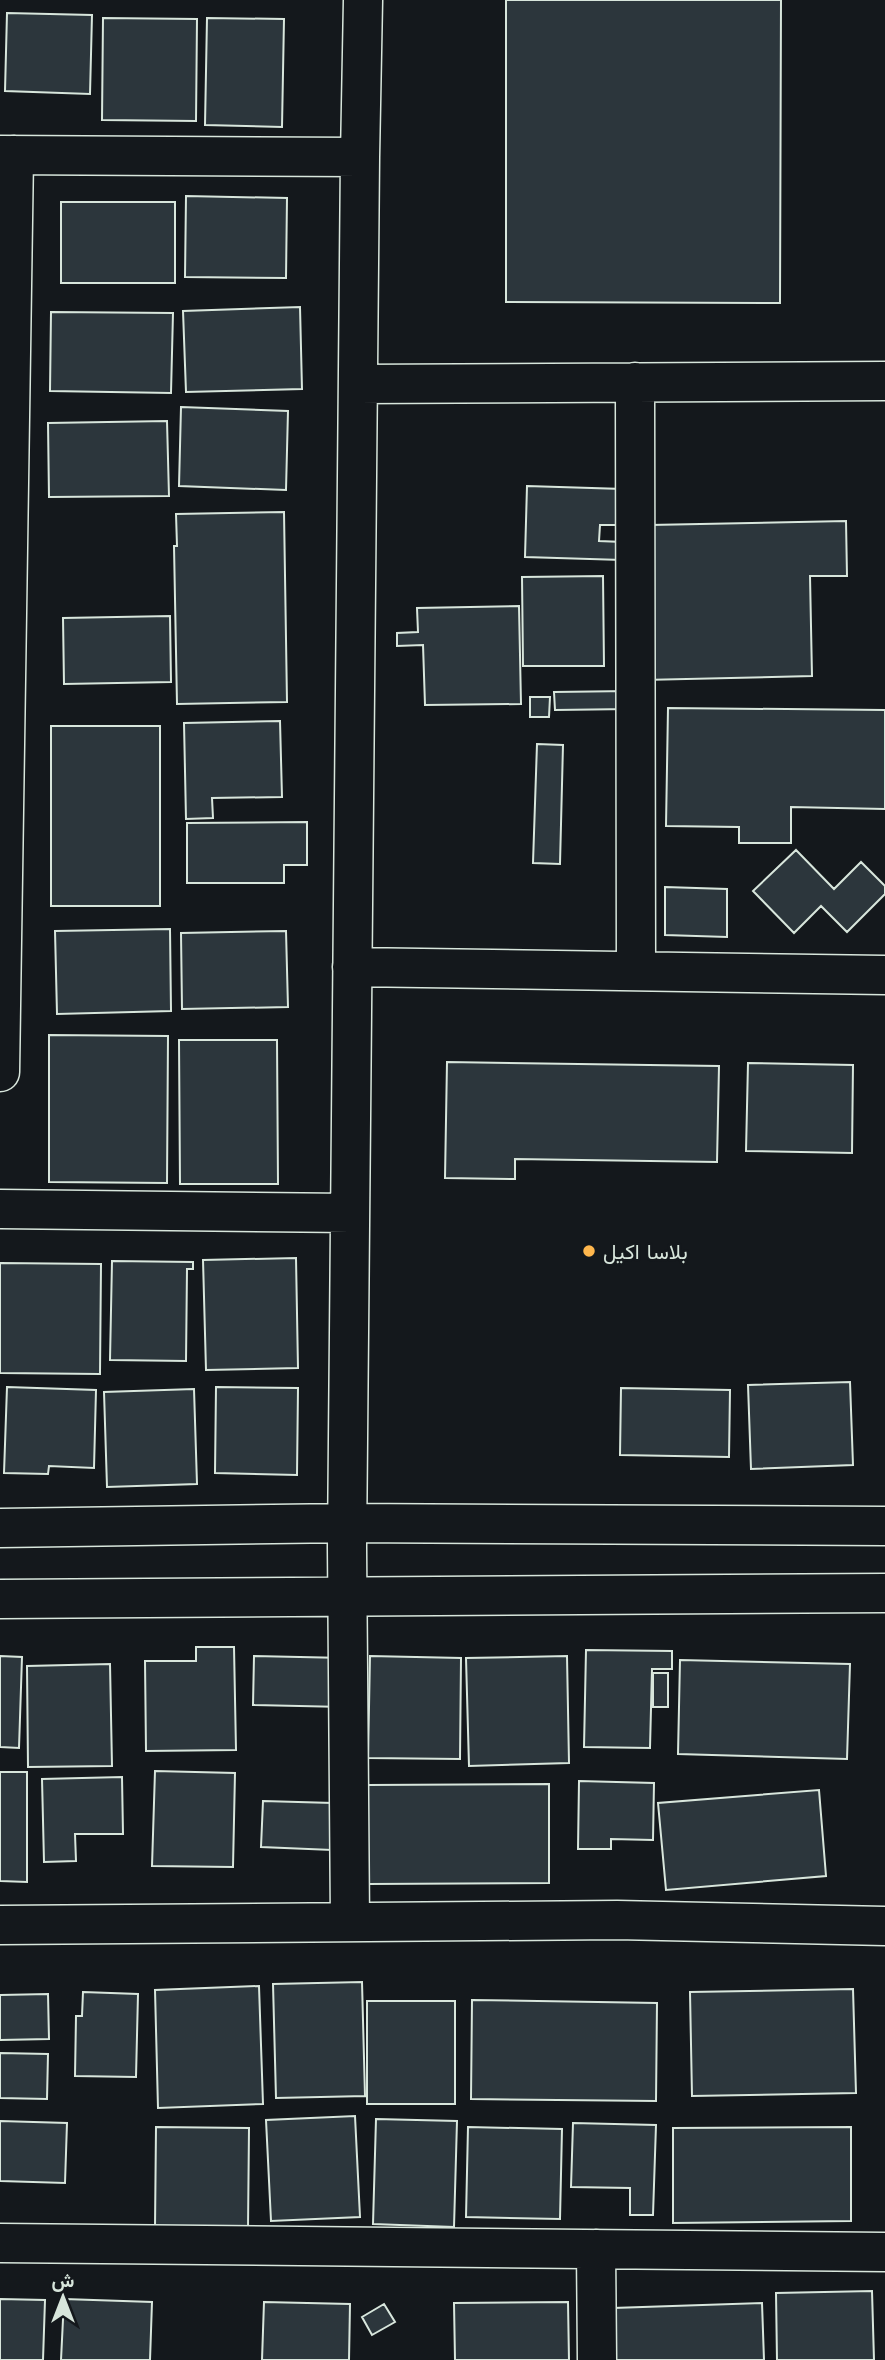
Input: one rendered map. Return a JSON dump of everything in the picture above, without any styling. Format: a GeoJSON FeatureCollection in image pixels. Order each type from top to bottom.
{"type":"FeatureCollection","features":[{"type":"Feature","properties":{"kind":"street"},"geometry":{"type":"LineString","coordinates":[[350,1922],[350,1213],[363,0]]}},
{"type":"Feature","properties":{"kind":"street"},"geometry":{"type":"LineString","coordinates":[[0,1072],[7,155],[360,157]]}},
{"type":"Feature","properties":{"kind":"street"},"geometry":{"type":"LineString","coordinates":[[358,384],[885,381]]}},
{"type":"Feature","properties":{"kind":"street"},"geometry":{"type":"LineString","coordinates":[[635,382],[636,971]]}},
{"type":"Feature","properties":{"kind":"street"},"geometry":{"type":"LineString","coordinates":[[352,967],[885,975]]}},
{"type":"Feature","properties":{"kind":"street"},"geometry":{"type":"LineString","coordinates":[[0,1209],[350,1213]]}},
{"type":"Feature","properties":{"kind":"street"},"geometry":{"type":"LineString","coordinates":[[0,1528],[348,1523],[885,1526]]}},
{"type":"Feature","properties":{"kind":"street"},"geometry":{"type":"LineString","coordinates":[[0,1599],[885,1594]]}},
{"type":"Feature","properties":{"kind":"street"},"geometry":{"type":"LineString","coordinates":[[0,1925],[617,1920],[885,1926]]}},
{"type":"Feature","properties":{"kind":"street"},"geometry":{"type":"LineString","coordinates":[[0,2243],[885,2252]]}},
{"type":"Feature","properties":{"kind":"street"},"geometry":{"type":"LineString","coordinates":[[596,2249],[597,2360]]}},
{"type":"Feature","properties":{"kind":"building"},"geometry":{"type":"Polygon","coordinates":[[[506,0],[781,0],[780,303],[506,302],[506,0]]]}},
{"type":"Feature","properties":{"kind":"building"},"geometry":{"type":"Polygon","coordinates":[[[7,13],[92,15],[90,94],[5,91],[7,13]]]}},
{"type":"Feature","properties":{"kind":"building"},"geometry":{"type":"Polygon","coordinates":[[[103,18],[197,19],[196,121],[102,120],[103,18]]]}},
{"type":"Feature","properties":{"kind":"building"},"geometry":{"type":"Polygon","coordinates":[[[207,18],[284,19],[282,127],[205,125],[207,18]]]}},
{"type":"Feature","properties":{"kind":"building"},"geometry":{"type":"Polygon","coordinates":[[[186,196],[287,198],[286,278],[185,277],[186,196]]]}},
{"type":"Feature","properties":{"kind":"building"},"geometry":{"type":"Polygon","coordinates":[[[61,202],[175,202],[175,283],[61,283],[61,202]]]}},
{"type":"Feature","properties":{"kind":"building"},"geometry":{"type":"Polygon","coordinates":[[[300,307],[302,389],[186,392],[183,311],[300,307]]]}},
{"type":"Feature","properties":{"kind":"building"},"geometry":{"type":"Polygon","coordinates":[[[51,312],[173,313],[171,393],[50,391],[51,312]]]}},
{"type":"Feature","properties":{"kind":"building"},"geometry":{"type":"Polygon","coordinates":[[[181,407],[288,411],[286,490],[179,486],[181,407]]]}},
{"type":"Feature","properties":{"kind":"building"},"geometry":{"type":"Polygon","coordinates":[[[167,421],[169,496],[49,497],[48,423],[167,421]]]}},
{"type":"Feature","properties":{"kind":"building"},"geometry":{"type":"Polygon","coordinates":[[[527,486],[623,489],[622,525],[600,525],[599,541],[623,542],[622,560],[525,557],[527,486]]]}},
{"type":"Feature","properties":{"kind":"building"},"geometry":{"type":"Polygon","coordinates":[[[284,512],[287,702],[177,704],[174,546],[177,546],[176,514],[284,512]]]}},
{"type":"Feature","properties":{"kind":"building"},"geometry":{"type":"Polygon","coordinates":[[[846,521],[847,576],[810,576],[812,676],[643,680],[650,525],[846,521]]]}},
{"type":"Feature","properties":{"kind":"building"},"geometry":{"type":"Polygon","coordinates":[[[603,576],[604,666],[523,666],[522,577],[603,576]]]}},
{"type":"Feature","properties":{"kind":"building"},"geometry":{"type":"Polygon","coordinates":[[[519,606],[521,704],[425,705],[423,645],[397,646],[397,633],[418,632],[417,608],[519,606]]]}},
{"type":"Feature","properties":{"kind":"building"},"geometry":{"type":"Polygon","coordinates":[[[170,616],[171,682],[64,684],[63,618],[170,616]]]}},
{"type":"Feature","properties":{"kind":"building"},"geometry":{"type":"Polygon","coordinates":[[[629,691],[629,709],[555,710],[554,692],[629,691]]]}},
{"type":"Feature","properties":{"kind":"building"},"geometry":{"type":"Polygon","coordinates":[[[530,697],[550,697],[549,717],[530,717],[530,697]]]}},
{"type":"Feature","properties":{"kind":"building"},"geometry":{"type":"Polygon","coordinates":[[[668,708],[885,710],[885,809],[791,807],[791,843],[739,843],[739,827],[666,826],[668,708]]]}},
{"type":"Feature","properties":{"kind":"building"},"geometry":{"type":"Polygon","coordinates":[[[280,721],[282,797],[212,798],[213,818],[186,819],[184,723],[280,721]]]}},
{"type":"Feature","properties":{"kind":"building"},"geometry":{"type":"Polygon","coordinates":[[[51,726],[160,726],[160,906],[51,906],[51,726]]]}},
{"type":"Feature","properties":{"kind":"building"},"geometry":{"type":"Polygon","coordinates":[[[537,744],[563,745],[560,864],[533,863],[537,744]]]}},
{"type":"Feature","properties":{"kind":"building"},"geometry":{"type":"Polygon","coordinates":[[[307,822],[307,865],[284,865],[284,883],[187,883],[187,823],[307,822]]]}},
{"type":"Feature","properties":{"kind":"building"},"geometry":{"type":"Polygon","coordinates":[[[796,850],[834,889],[861,862],[885,886],[885,894],[847,932],[821,906],[794,933],[753,891],[796,850]]]}},
{"type":"Feature","properties":{"kind":"building"},"geometry":{"type":"Polygon","coordinates":[[[665,887],[727,889],[727,937],[665,935],[665,887]]]}},
{"type":"Feature","properties":{"kind":"building"},"geometry":{"type":"Polygon","coordinates":[[[170,929],[171,1011],[57,1014],[55,931],[170,929]]]}},
{"type":"Feature","properties":{"kind":"building"},"geometry":{"type":"Polygon","coordinates":[[[286,931],[288,1007],[182,1009],[181,933],[286,931]]]}},
{"type":"Feature","properties":{"kind":"building"},"geometry":{"type":"Polygon","coordinates":[[[49,1035],[168,1036],[167,1183],[49,1182],[49,1035]]]}},
{"type":"Feature","properties":{"kind":"building"},"geometry":{"type":"Polygon","coordinates":[[[179,1040],[277,1040],[278,1184],[180,1184],[179,1040]]]}},
{"type":"Feature","properties":{"kind":"building"},"geometry":{"type":"Polygon","coordinates":[[[447,1062],[719,1066],[717,1162],[515,1159],[515,1179],[445,1178],[447,1062]]]}},
{"type":"Feature","properties":{"kind":"building"},"geometry":{"type":"Polygon","coordinates":[[[748,1063],[853,1065],[852,1153],[746,1151],[748,1063]]]}},
{"type":"Feature","properties":{"kind":"building"},"geometry":{"type":"Polygon","coordinates":[[[296,1258],[298,1368],[206,1370],[203,1260],[296,1258]]]}},
{"type":"Feature","properties":{"kind":"building"},"geometry":{"type":"Polygon","coordinates":[[[112,1261],[193,1262],[193,1269],[187,1269],[186,1361],[110,1360],[112,1261]]]}},
{"type":"Feature","properties":{"kind":"building"},"geometry":{"type":"Polygon","coordinates":[[[0,1263],[101,1264],[100,1374],[0,1373],[0,1263]]]}},
{"type":"Feature","properties":{"kind":"building"},"geometry":{"type":"Polygon","coordinates":[[[850,1382],[853,1465],[751,1469],[748,1385],[850,1382]]]}},
{"type":"Feature","properties":{"kind":"building"},"geometry":{"type":"Polygon","coordinates":[[[7,1387],[96,1390],[94,1468],[49,1466],[48,1474],[4,1473],[7,1387]]]}},
{"type":"Feature","properties":{"kind":"building"},"geometry":{"type":"Polygon","coordinates":[[[216,1387],[298,1388],[297,1475],[215,1473],[216,1387]]]}},
{"type":"Feature","properties":{"kind":"building"},"geometry":{"type":"Polygon","coordinates":[[[621,1388],[730,1390],[729,1457],[620,1455],[621,1388]]]}},
{"type":"Feature","properties":{"kind":"building"},"geometry":{"type":"Polygon","coordinates":[[[194,1389],[197,1484],[107,1487],[104,1392],[194,1389]]]}},
{"type":"Feature","properties":{"kind":"building"},"geometry":{"type":"Polygon","coordinates":[[[196,1647],[234,1647],[236,1750],[146,1751],[145,1661],[196,1661],[196,1647]]]}},
{"type":"Feature","properties":{"kind":"building"},"geometry":{"type":"Polygon","coordinates":[[[586,1650],[672,1651],[672,1669],[652,1669],[650,1748],[584,1747],[586,1650]]]}},
{"type":"Feature","properties":{"kind":"building"},"geometry":{"type":"Polygon","coordinates":[[[0,1656],[22,1657],[19,1748],[0,1747],[0,1656]]]}},
{"type":"Feature","properties":{"kind":"building"},"geometry":{"type":"Polygon","coordinates":[[[254,1656],[345,1658],[344,1707],[253,1705],[254,1656]]]}},
{"type":"Feature","properties":{"kind":"building"},"geometry":{"type":"Polygon","coordinates":[[[370,1656],[461,1658],[460,1759],[368,1758],[370,1656]]]}},
{"type":"Feature","properties":{"kind":"building"},"geometry":{"type":"Polygon","coordinates":[[[567,1656],[569,1763],[469,1766],[466,1658],[567,1656]]]}},
{"type":"Feature","properties":{"kind":"building"},"geometry":{"type":"Polygon","coordinates":[[[680,1660],[850,1664],[847,1759],[678,1754],[680,1660]]]}},
{"type":"Feature","properties":{"kind":"building"},"geometry":{"type":"Polygon","coordinates":[[[110,1664],[112,1766],[28,1767],[27,1666],[110,1664]]]}},
{"type":"Feature","properties":{"kind":"building"},"geometry":{"type":"Polygon","coordinates":[[[653,1673],[668,1673],[668,1707],[653,1707],[653,1673]]]}},
{"type":"Feature","properties":{"kind":"building"},"geometry":{"type":"Polygon","coordinates":[[[155,1771],[235,1773],[233,1867],[152,1866],[155,1771]]]}},
{"type":"Feature","properties":{"kind":"building"},"geometry":{"type":"Polygon","coordinates":[[[0,1772],[27,1772],[27,1882],[0,1881],[0,1772]]]}},
{"type":"Feature","properties":{"kind":"building"},"geometry":{"type":"Polygon","coordinates":[[[122,1777],[123,1834],[75,1834],[76,1861],[44,1862],[42,1779],[122,1777]]]}},
{"type":"Feature","properties":{"kind":"building"},"geometry":{"type":"Polygon","coordinates":[[[579,1781],[654,1783],[653,1840],[611,1839],[611,1849],[578,1849],[579,1781]]]}},
{"type":"Feature","properties":{"kind":"building"},"geometry":{"type":"Polygon","coordinates":[[[549,1784],[549,1883],[368,1884],[368,1785],[549,1784]]]}},
{"type":"Feature","properties":{"kind":"building"},"geometry":{"type":"Polygon","coordinates":[[[819,1790],[826,1876],[666,1890],[658,1803],[819,1790]]]}},
{"type":"Feature","properties":{"kind":"building"},"geometry":{"type":"Polygon","coordinates":[[[263,1801],[333,1803],[332,1850],[261,1847],[263,1801]]]}},
{"type":"Feature","properties":{"kind":"building"},"geometry":{"type":"Polygon","coordinates":[[[362,1982],[365,2096],[276,2098],[273,1984],[362,1982]]]}},
{"type":"Feature","properties":{"kind":"building"},"geometry":{"type":"Polygon","coordinates":[[[259,1986],[263,2104],[158,2108],[155,1990],[259,1986]]]}},
{"type":"Feature","properties":{"kind":"building"},"geometry":{"type":"Polygon","coordinates":[[[853,1989],[856,2093],[692,2096],[690,1992],[853,1989]]]}},
{"type":"Feature","properties":{"kind":"building"},"geometry":{"type":"Polygon","coordinates":[[[83,1992],[138,1994],[136,2077],[75,2076],[76,2016],[82,2016],[83,1992]]]}},
{"type":"Feature","properties":{"kind":"building"},"geometry":{"type":"Polygon","coordinates":[[[48,1994],[49,2039],[0,2040],[0,1995],[48,1994]]]}},
{"type":"Feature","properties":{"kind":"building"},"geometry":{"type":"Polygon","coordinates":[[[472,2000],[657,2003],[656,2101],[471,2099],[472,2000]]]}},
{"type":"Feature","properties":{"kind":"building"},"geometry":{"type":"Polygon","coordinates":[[[367,2001],[455,2001],[455,2104],[367,2104],[367,2001]]]}},
{"type":"Feature","properties":{"kind":"building"},"geometry":{"type":"Polygon","coordinates":[[[0,2053],[48,2054],[47,2099],[0,2098],[0,2053]]]}},
{"type":"Feature","properties":{"kind":"building"},"geometry":{"type":"Polygon","coordinates":[[[355,2116],[360,2217],[271,2221],[266,2120],[355,2116]]]}},
{"type":"Feature","properties":{"kind":"building"},"geometry":{"type":"Polygon","coordinates":[[[376,2119],[457,2121],[454,2227],[373,2224],[376,2119]]]}},
{"type":"Feature","properties":{"kind":"building"},"geometry":{"type":"Polygon","coordinates":[[[0,2121],[67,2123],[65,2183],[0,2181],[0,2121]]]}},
{"type":"Feature","properties":{"kind":"building"},"geometry":{"type":"Polygon","coordinates":[[[573,2123],[656,2125],[653,2215],[630,2215],[630,2188],[571,2187],[573,2123]]]}},
{"type":"Feature","properties":{"kind":"building"},"geometry":{"type":"Polygon","coordinates":[[[156,2127],[249,2128],[248,2229],[155,2228],[156,2127]]]}},
{"type":"Feature","properties":{"kind":"building"},"geometry":{"type":"Polygon","coordinates":[[[468,2127],[562,2129],[560,2219],[466,2217],[468,2127]]]}},
{"type":"Feature","properties":{"kind":"building"},"geometry":{"type":"Polygon","coordinates":[[[851,2127],[851,2221],[673,2223],[673,2128],[851,2127]]]}},
{"type":"Feature","properties":{"kind":"building"},"geometry":{"type":"Polygon","coordinates":[[[872,2291],[874,2360],[777,2360],[776,2293],[872,2291]]]}},
{"type":"Feature","properties":{"kind":"building"},"geometry":{"type":"Polygon","coordinates":[[[0,2299],[45,2300],[43,2360],[0,2360],[0,2299]]]}},
{"type":"Feature","properties":{"kind":"building"},"geometry":{"type":"Polygon","coordinates":[[[64,2299],[152,2302],[150,2360],[61,2360],[64,2299]]]}},
{"type":"Feature","properties":{"kind":"building"},"geometry":{"type":"Polygon","coordinates":[[[264,2302],[350,2304],[349,2360],[262,2360],[264,2302]]]}},
{"type":"Feature","properties":{"kind":"building"},"geometry":{"type":"Polygon","coordinates":[[[568,2302],[569,2360],[455,2360],[454,2303],[568,2302]]]}},
{"type":"Feature","properties":{"kind":"building"},"geometry":{"type":"Polygon","coordinates":[[[762,2303],[764,2360],[614,2360],[613,2308],[762,2303]]]}},
{"type":"Feature","properties":{"kind":"building"},"geometry":{"type":"Polygon","coordinates":[[[384,2304],[395,2322],[372,2335],[362,2317],[384,2304]]]}},
{"type":"Feature","properties":{"kind":"place","name":"بلاسا اكيل"},"geometry":{"type":"Point","coordinates":[589,1251]}}]}
